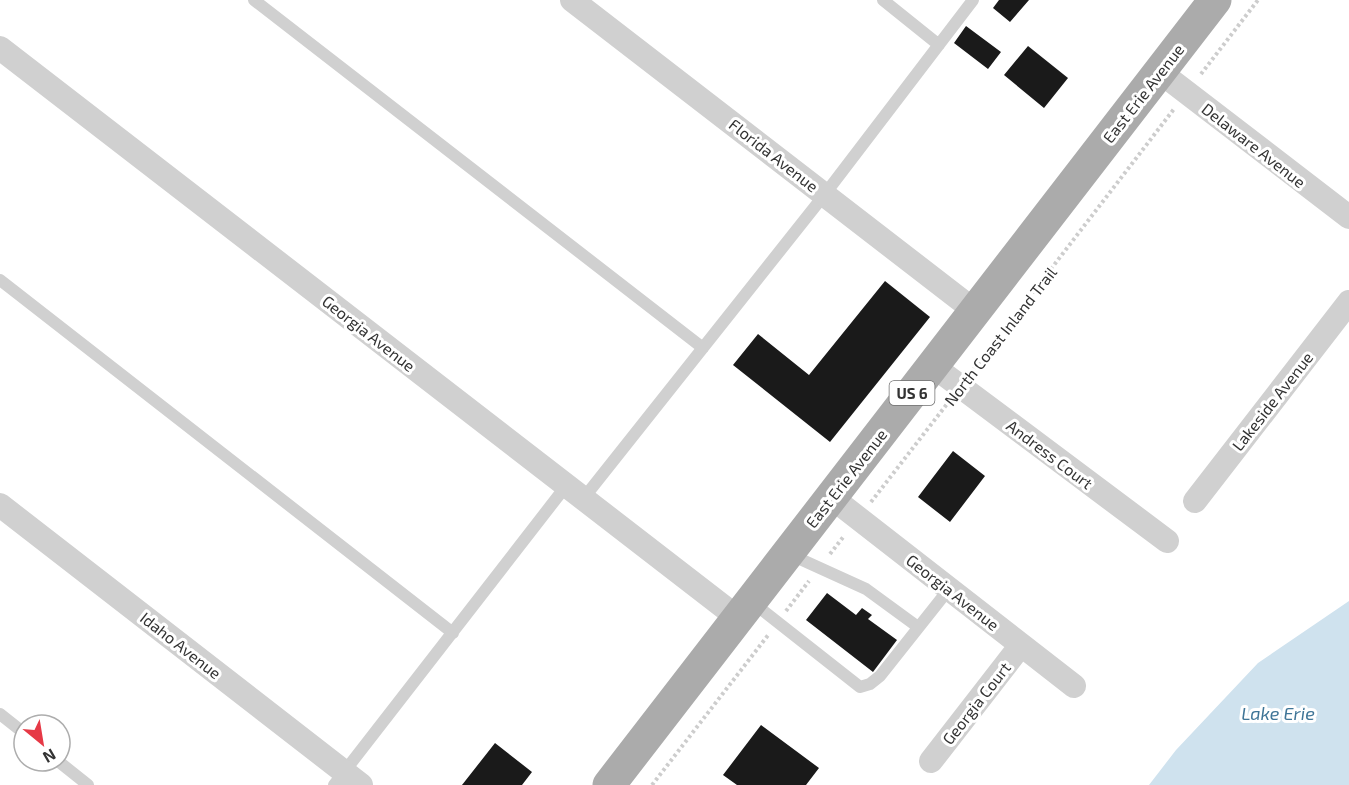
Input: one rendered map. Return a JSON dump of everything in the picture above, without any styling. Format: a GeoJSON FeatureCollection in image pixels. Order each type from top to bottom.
{"type":"FeatureCollection","features":[{"type":"Feature","properties":{"kind":"main road","name":"East Erie Avenue"},"geometry":{"type":"LineString","coordinates":[[609,785],[1160,72],[1210,2]]}},
{"type":"Feature","properties":{"kind":"street","name":"Florida Avenue"},"geometry":{"type":"LineString","coordinates":[[572,0],[975,311]]}},
{"type":"Feature","properties":{"kind":"street","name":"Georgia Avenue"},"geometry":{"type":"LineString","coordinates":[[0,48],[575,492],[745,610]]}},
{"type":"Feature","properties":{"kind":"street","name":"Delaware Avenue"},"geometry":{"type":"LineString","coordinates":[[1160,72],[1349,217]]}},
{"type":"Feature","properties":{"kind":"street","name":"Lakeside Avenue"},"geometry":{"type":"LineString","coordinates":[[1195,501],[1349,302]]}},
{"type":"Feature","properties":{"kind":"street","name":"Andress Court"},"geometry":{"type":"LineString","coordinates":[[933,366],[1167,542]]}},
{"type":"Feature","properties":{"kind":"street","name":"Georgia Avenue"},"geometry":{"type":"LineString","coordinates":[[831,497],[1074,686]]}},
{"type":"Feature","properties":{"kind":"street","name":"Idaho Avenue"},"geometry":{"type":"LineString","coordinates":[[0,505],[346,780]]}},
{"type":"Feature","properties":{"kind":"street","name":"Georgia Court"},"geometry":{"type":"LineString","coordinates":[[932,761],[1021,645]]}},
{"type":"Feature","properties":{"kind":"lane"},"geometry":{"type":"LineString","coordinates":[[254,0],[703,348]]}},
{"type":"Feature","properties":{"kind":"lane"},"geometry":{"type":"LineString","coordinates":[[883,0],[939,45]]}},
{"type":"Feature","properties":{"kind":"lane"},"geometry":{"type":"LineString","coordinates":[[346,780],[453,633],[703,348],[974,0]]}},
{"type":"Feature","properties":{"kind":"lane"},"geometry":{"type":"LineString","coordinates":[[0,280],[453,633]]}},
{"type":"Feature","properties":{"kind":"lane"},"geometry":{"type":"LineString","coordinates":[[788,554],[866,589],[918,627]]}},
{"type":"Feature","properties":{"kind":"lane"},"geometry":{"type":"LineString","coordinates":[[745,610],[777,623],[860,687],[870,684],[880,676],[949,589]]}},
{"type":"Feature","properties":{"kind":"lane"},"geometry":{"type":"LineString","coordinates":[[0,714],[12,724]]}},
{"type":"Feature","properties":{"kind":"lane"},"geometry":{"type":"LineString","coordinates":[[72,772],[88,785]]}},
{"type":"Feature","properties":{"kind":"path","name":"North Coast Inland Trail"},"geometry":{"type":"LineString","coordinates":[[652,785],[1258,0]]}},
{"type":"Feature","properties":{"kind":"water","name":"Lake Erie"},"geometry":{"type":"Polygon","coordinates":[[[1349,564],[1349,785],[1147,785],[1154,775],[1150,769],[1349,564]]]}},
{"type":"Feature","properties":{"kind":"pier"},"geometry":{"type":"Polygon","coordinates":[[[1349,561],[1349,601],[1258,663],[1176,750],[1149,785],[1144,785],[1150,775],[1147,769],[1160,731],[1220,667],[1220,655],[1291,592],[1349,561]]]}},
{"type":"Feature","properties":{"kind":"building"},"geometry":{"type":"Polygon","coordinates":[[[999,0],[1029,0],[1010,22],[993,8],[999,0]]]}},
{"type":"Feature","properties":{"kind":"building"},"geometry":{"type":"Polygon","coordinates":[[[966,26],[1001,52],[988,69],[954,43],[966,26]]]}},
{"type":"Feature","properties":{"kind":"building"},"geometry":{"type":"Polygon","coordinates":[[[1028,46],[1068,78],[1044,108],[1004,75],[1028,46]]]}},
{"type":"Feature","properties":{"kind":"building"},"geometry":{"type":"Polygon","coordinates":[[[885,281],[930,317],[830,442],[733,365],[758,334],[809,375],[885,281]]]}},
{"type":"Feature","properties":{"kind":"building"},"geometry":{"type":"Polygon","coordinates":[[[953,451],[985,476],[950,522],[918,497],[953,451]]]}},
{"type":"Feature","properties":{"kind":"building"},"geometry":{"type":"Polygon","coordinates":[[[827,593],[856,615],[862,608],[872,615],[868,619],[897,640],[873,672],[806,620],[827,593]]]}},
{"type":"Feature","properties":{"kind":"building"},"geometry":{"type":"Polygon","coordinates":[[[761,725],[819,768],[806,785],[737,785],[723,775],[761,725]]]}},
{"type":"Feature","properties":{"kind":"building"},"geometry":{"type":"Polygon","coordinates":[[[495,743],[532,772],[522,785],[462,785],[495,743]]]}}]}
